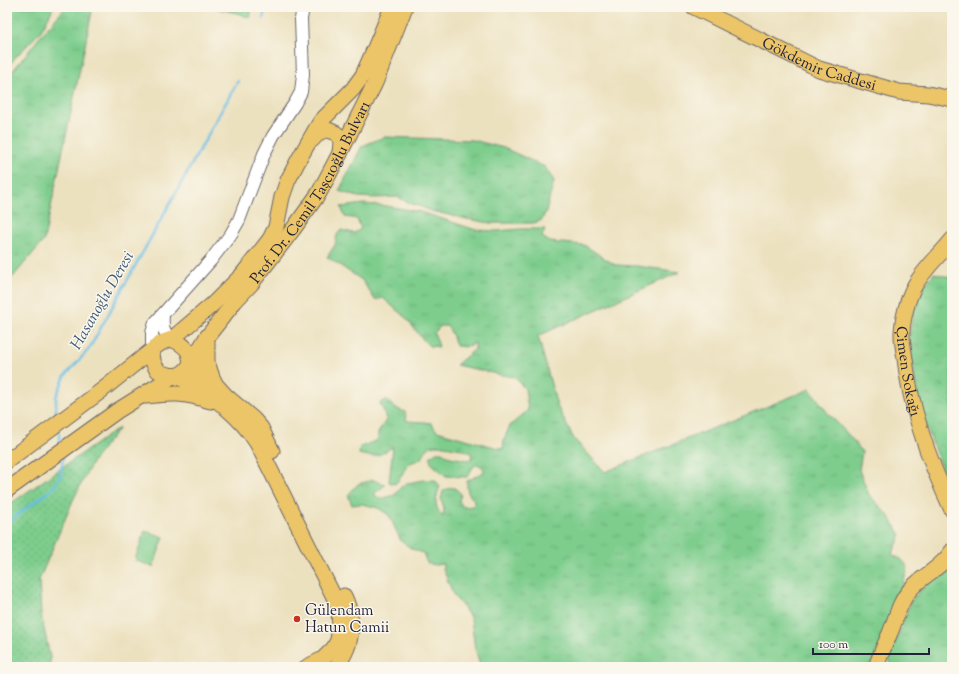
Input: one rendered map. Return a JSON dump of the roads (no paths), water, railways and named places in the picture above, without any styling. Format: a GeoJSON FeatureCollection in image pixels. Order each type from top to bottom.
{"type":"FeatureCollection","features":[{"type":"Feature","properties":{"kind":"main road","name":"Prof. Dr. Cemil Taşcıoğlu Bulvarı"},"geometry":{"type":"LineString","coordinates":[[172,339],[226,292],[270,239],[276,227],[282,197],[288,180],[299,159],[322,121],[353,89],[363,75],[392,7]]}},
{"type":"Feature","properties":{"kind":"main road","name":"Prof. Dr. Cemil Taşcıoğlu Bulvarı"},"geometry":{"type":"LineString","coordinates":[[191,362],[207,337],[294,228],[319,193],[375,83],[405,7]]}},
{"type":"Feature","properties":{"kind":"main road","name":"Gökdemir Caddesi"},"geometry":{"type":"LineString","coordinates":[[694,7],[819,69],[899,92],[928,94],[952,99]]}},
{"type":"Feature","properties":{"kind":"main road"},"geometry":{"type":"LineString","coordinates":[[716,7],[824,61],[928,94]]}},
{"type":"Feature","properties":{"kind":"main road"},"geometry":{"type":"LineString","coordinates":[[299,159],[315,136],[323,130],[335,133],[339,136],[341,143],[339,155]]}},
{"type":"Feature","properties":{"kind":"main road","name":"Çimen Sokağı"},"geometry":{"type":"LineString","coordinates":[[952,240],[914,285],[904,317],[902,335],[907,375],[914,409],[929,455],[952,510]]}},
{"type":"Feature","properties":{"kind":"main road"},"geometry":{"type":"LineString","coordinates":[[207,337],[208,366],[223,400]]}},
{"type":"Feature","properties":{"kind":"main road"},"geometry":{"type":"LineString","coordinates":[[7,461],[101,391],[162,342],[172,339],[185,347],[189,352],[191,362],[198,373],[243,423],[257,443],[335,599],[339,611],[340,626],[338,640],[334,648],[315,666]]}},
{"type":"Feature","properties":{"kind":"main road"},"geometry":{"type":"LineString","coordinates":[[152,350],[153,363],[161,373],[185,380],[223,400],[253,418],[261,428],[346,598],[351,623],[350,638],[348,646],[337,667]]}},
{"type":"Feature","properties":{"kind":"main road"},"geometry":{"type":"LineString","coordinates":[[7,490],[117,411],[174,376],[184,372],[191,362]]}},
{"type":"Feature","properties":{"kind":"main road"},"geometry":{"type":"LineString","coordinates":[[142,396],[169,393],[223,400]]}},
{"type":"Feature","properties":{"kind":"main road"},"geometry":{"type":"LineString","coordinates":[[876,667],[903,600],[910,590],[944,562],[952,552]]}},
{"type":"Feature","properties":{"kind":"street"},"geometry":{"type":"LineString","coordinates":[[152,350],[152,333],[154,326],[211,260],[231,234],[246,204],[264,154],[301,92],[303,75],[301,19],[303,7]]}},
{"type":"Feature","properties":{"kind":"street"},"geometry":{"type":"LineString","coordinates":[[163,315],[163,328],[167,336],[172,339]]}},
{"type":"Feature","properties":{"kind":"waterway","name":"Hasanoğlu Deresi"},"geometry":{"type":"LineString","coordinates":[[263,18],[266,7]]}},
{"type":"Feature","properties":{"kind":"waterway","name":"Hasanoğlu Deresi"},"geometry":{"type":"LineString","coordinates":[[56,418],[56,397],[65,376],[89,349],[238,81]]}},
{"type":"Feature","properties":{"kind":"waterway","name":"Hasanoğlu Deresi"},"geometry":{"type":"LineString","coordinates":[[58,429],[61,446]]}},
{"type":"Feature","properties":{"kind":"waterway","name":"Hasanoğlu Deresi"},"geometry":{"type":"LineString","coordinates":[[7,523],[52,489],[60,477],[63,457]]}},
{"type":"Feature","properties":{"kind":"place","name":"Gülendam Hatun Camii"},"geometry":{"type":"Point","coordinates":[297,619]}}]}
